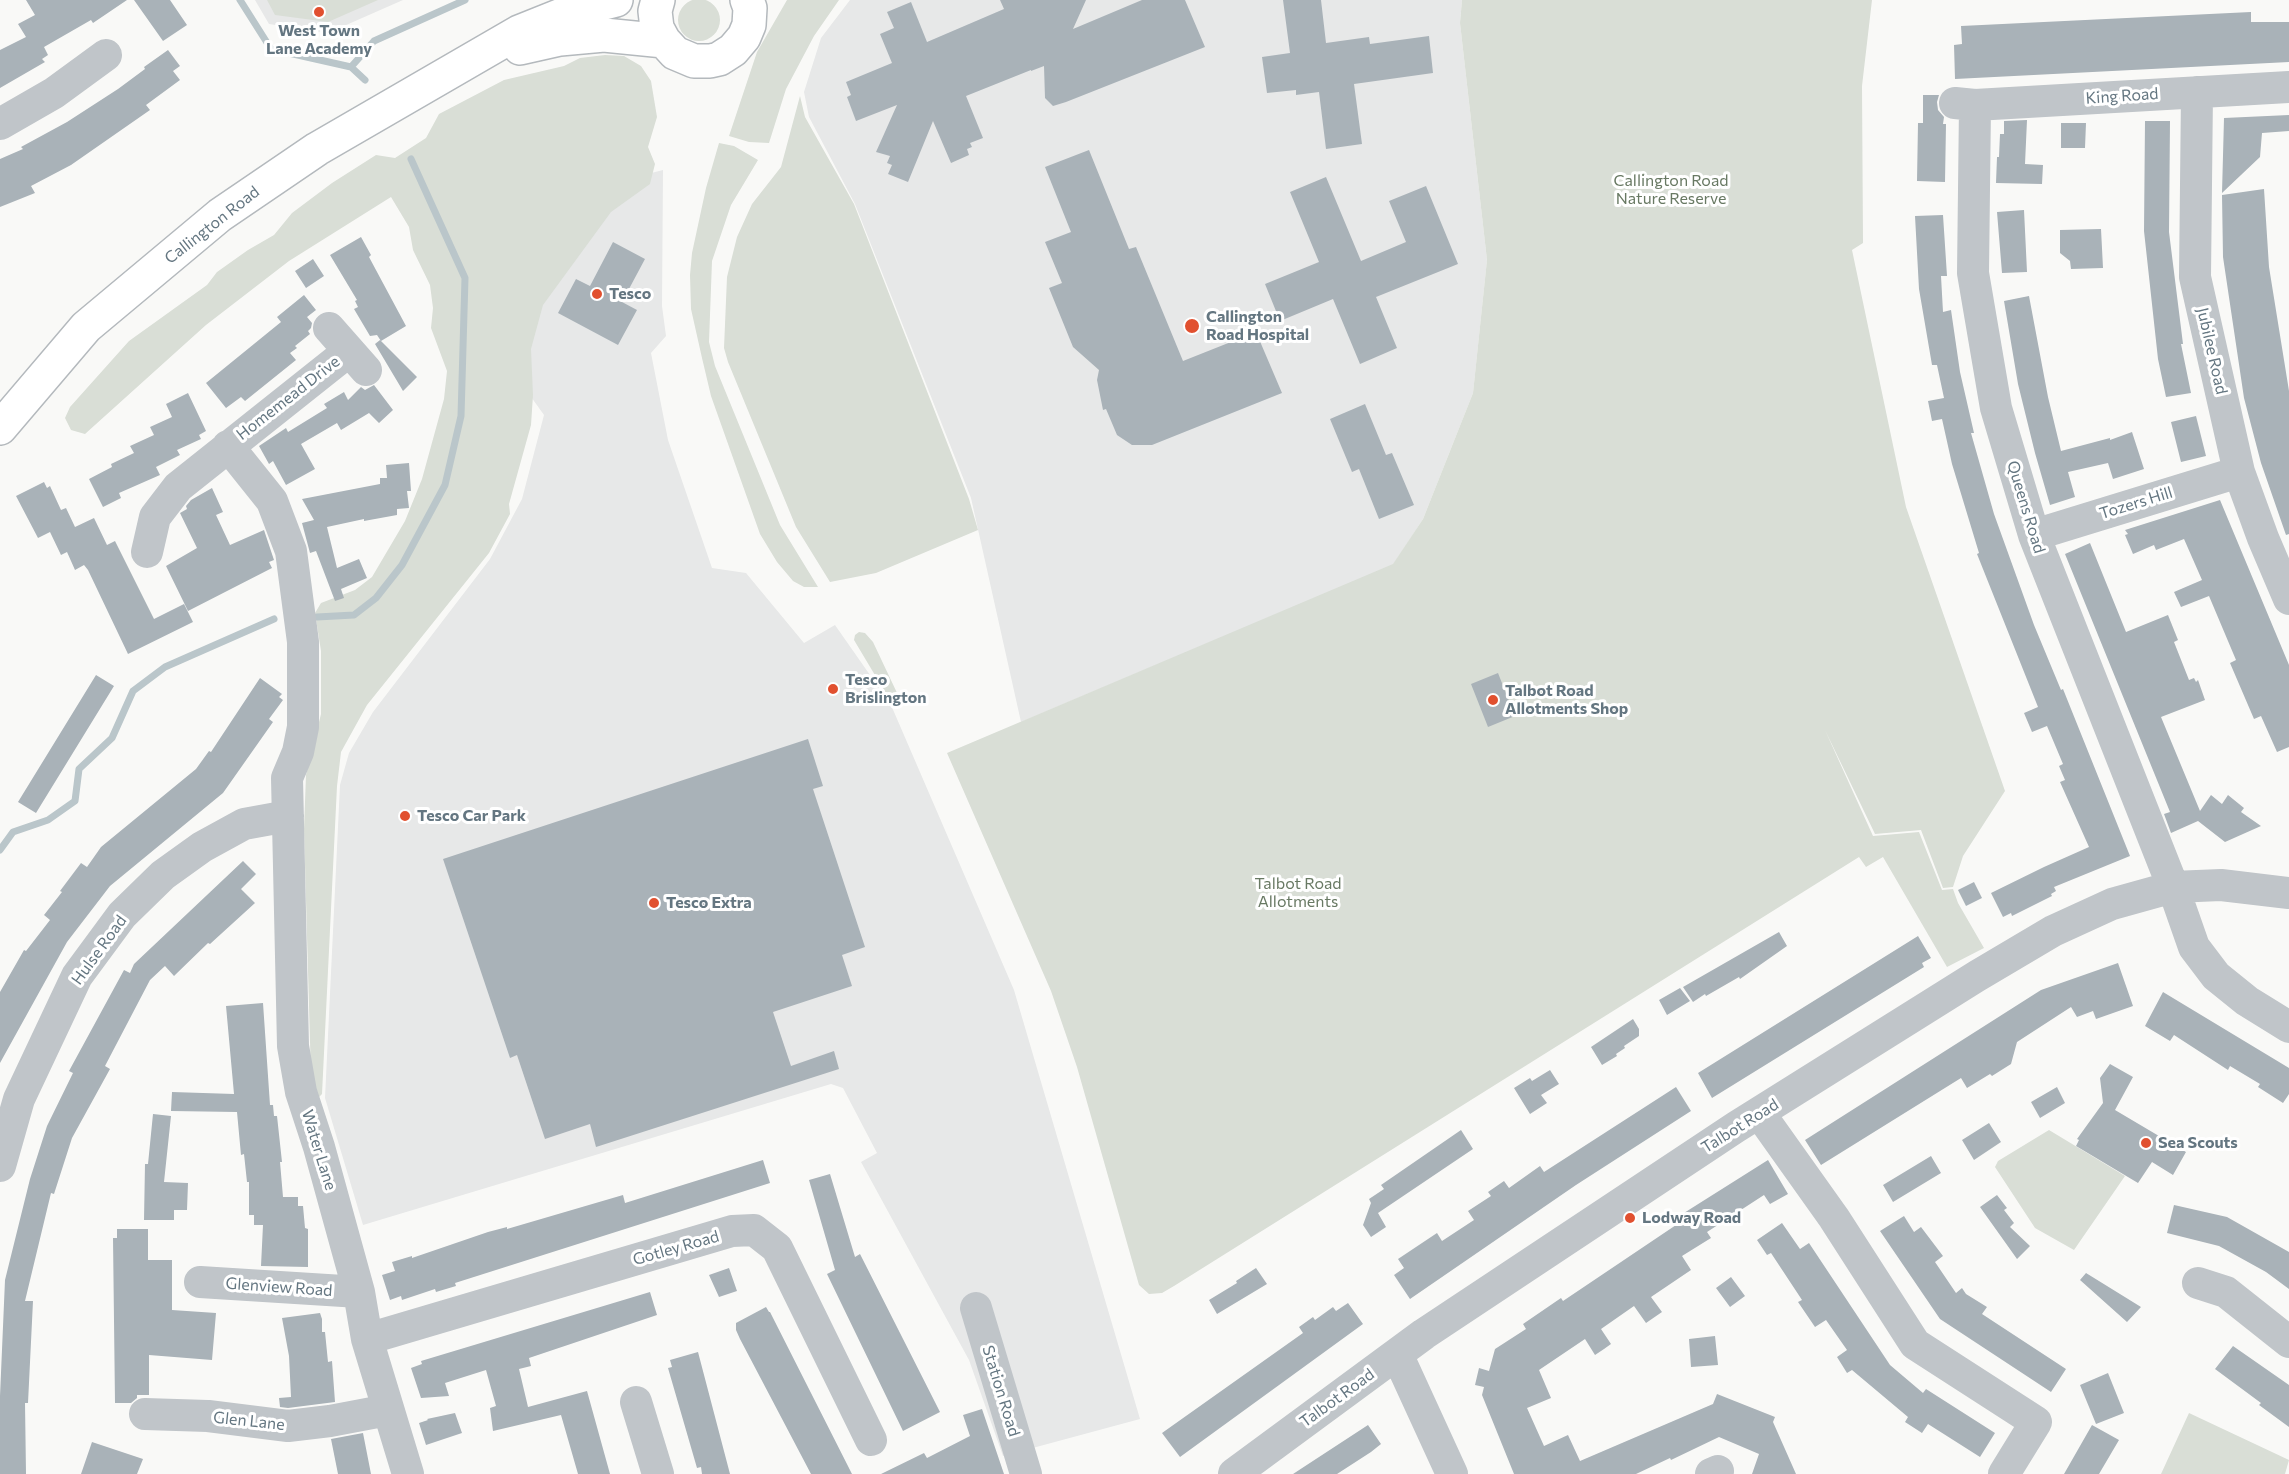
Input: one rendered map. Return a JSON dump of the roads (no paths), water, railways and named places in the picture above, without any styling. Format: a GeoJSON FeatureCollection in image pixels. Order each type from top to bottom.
{"type":"FeatureCollection","features":[{"type":"Feature","properties":{"kind":"main road","name":"Callington Road"},"geometry":{"type":"LineString","coordinates":[[0,428],[86,327],[220,216],[316,149],[519,32],[569,12],[616,0]]}},
{"type":"Feature","properties":{"kind":"main road"},"geometry":{"type":"LineString","coordinates":[[658,0],[655,11],[657,28],[664,41],[675,53],[694,61],[719,59],[733,50],[770,0]]}},
{"type":"Feature","properties":{"kind":"main road"},"geometry":{"type":"LineString","coordinates":[[744,38],[749,25],[750,8],[747,0]]}},
{"type":"Feature","properties":{"kind":"main road","name":"Callington Road"},"geometry":{"type":"LineString","coordinates":[[460,67],[527,46],[560,39],[604,35],[664,41]]}},
{"type":"Feature","properties":{"kind":"street"},"geometry":{"type":"LineString","coordinates":[[0,124],[54,93],[106,55]]}},
{"type":"Feature","properties":{"kind":"street","name":"King Road"},"geometry":{"type":"LineString","coordinates":[[1965,104],[2289,87]]}},
{"type":"Feature","properties":{"kind":"street","name":"Jubilee Road"},"geometry":{"type":"LineString","coordinates":[[2197,92],[2195,277],[2239,472],[2289,599]]}},
{"type":"Feature","properties":{"kind":"street","name":"Queens Road"},"geometry":{"type":"LineString","coordinates":[[1965,104],[1973,273],[1996,408],[2034,535],[2173,887],[2194,947],[2216,976],[2247,1001],[2289,1028]]}},
{"type":"Feature","properties":{"kind":"street","name":"Homemead Drive"},"geometry":{"type":"LineString","coordinates":[[147,552],[155,517],[178,487],[348,349]]}},
{"type":"Feature","properties":{"kind":"street","name":"Homemead Drive"},"geometry":{"type":"LineString","coordinates":[[228,446],[272,501],[291,551],[303,642],[303,727],[298,752],[287,778],[288,816]]}},
{"type":"Feature","properties":{"kind":"street","name":"Tozers Hill"},"geometry":{"type":"LineString","coordinates":[[2034,535],[2239,472]]}},
{"type":"Feature","properties":{"kind":"street","name":"Hulse Road"},"geometry":{"type":"LineString","coordinates":[[0,1166],[19,1099],[77,976],[122,915],[163,875],[202,847],[244,825],[288,816]]}},
{"type":"Feature","properties":{"kind":"street","name":"Water Lane"},"geometry":{"type":"LineString","coordinates":[[288,816],[293,1046],[301,1092],[319,1147],[359,1292],[367,1339],[408,1474]]}},
{"type":"Feature","properties":{"kind":"street","name":"Talbot Road"},"geometry":{"type":"LineString","coordinates":[[1234,1474],[1397,1354],[1580,1230],[1760,1113],[1977,976],[2053,931],[2112,904],[2173,887],[2221,885],[2289,893]]}},
{"type":"Feature","properties":{"kind":"street"},"geometry":{"type":"LineString","coordinates":[[1760,1113],[1855,1250],[1915,1344],[2036,1422],[2004,1474]]}},
{"type":"Feature","properties":{"kind":"street","name":"Gotley Road"},"geometry":{"type":"LineString","coordinates":[[367,1339],[732,1231],[754,1230],[777,1248],[871,1440]]}},
{"type":"Feature","properties":{"kind":"street","name":"Glenview Road"},"geometry":{"type":"LineString","coordinates":[[200,1282],[359,1292]]}},
{"type":"Feature","properties":{"kind":"street"},"geometry":{"type":"LineString","coordinates":[[2198,1283],[2226,1292],[2289,1342]]}},
{"type":"Feature","properties":{"kind":"street","name":"Station Road"},"geometry":{"type":"LineString","coordinates":[[976,1308],[1026,1474]]}},
{"type":"Feature","properties":{"kind":"street"},"geometry":{"type":"LineString","coordinates":[[1397,1354],[1452,1474]]}},
{"type":"Feature","properties":{"kind":"street"},"geometry":{"type":"LineString","coordinates":[[636,1402],[658,1474]]}},
{"type":"Feature","properties":{"kind":"street","name":"Glen Lane"},"geometry":{"type":"LineString","coordinates":[[145,1414],[208,1416],[288,1425],[330,1421],[388,1410]]}},
{"type":"Feature","properties":{"kind":"waterway"},"geometry":{"type":"LineString","coordinates":[[240,0],[271,49],[351,67],[365,80]]}},
{"type":"Feature","properties":{"kind":"waterway"},"geometry":{"type":"LineString","coordinates":[[351,67],[374,41],[465,0]]}},
{"type":"Feature","properties":{"kind":"waterway"},"geometry":{"type":"LineString","coordinates":[[317,617],[354,615],[376,598],[402,565],[445,485],[461,416],[465,278],[411,159]]}},
{"type":"Feature","properties":{"kind":"waterway"},"geometry":{"type":"LineString","coordinates":[[0,850],[13,832],[48,820],[75,801],[79,769],[112,738],[133,691],[165,667],[274,619]]}},
{"type":"Feature","properties":{"kind":"place","name":"West Town Lane Academy"},"geometry":{"type":"Point","coordinates":[319,12]}},
{"type":"Feature","properties":{"kind":"place","name":"Tesco"},"geometry":{"type":"Point","coordinates":[597,294]}},
{"type":"Feature","properties":{"kind":"place","name":"Callington Road Hospital"},"geometry":{"type":"Point","coordinates":[1192,326]}},
{"type":"Feature","properties":{"kind":"place","name":"Tesco Brislington"},"geometry":{"type":"Point","coordinates":[833,689]}},
{"type":"Feature","properties":{"kind":"place","name":"Talbot Road Allotments Shop"},"geometry":{"type":"Point","coordinates":[1493,700]}},
{"type":"Feature","properties":{"kind":"place","name":"Tesco Car Park"},"geometry":{"type":"Point","coordinates":[405,816]}},
{"type":"Feature","properties":{"kind":"place","name":"Tesco Extra"},"geometry":{"type":"Point","coordinates":[654,903]}},
{"type":"Feature","properties":{"kind":"place","name":"Sea Scouts"},"geometry":{"type":"Point","coordinates":[2146,1143]}},
{"type":"Feature","properties":{"kind":"place","name":"Lodway Road"},"geometry":{"type":"Point","coordinates":[1630,1218]}},
{"type":"Feature","properties":{"kind":"park label","name":"Callington Road Nature Reserve"},"geometry":{"type":"Point","coordinates":[1671,190]}},
{"type":"Feature","properties":{"kind":"park label","name":"Talbot Road Allotments"},"geometry":{"type":"Point","coordinates":[1298,893]}}]}
